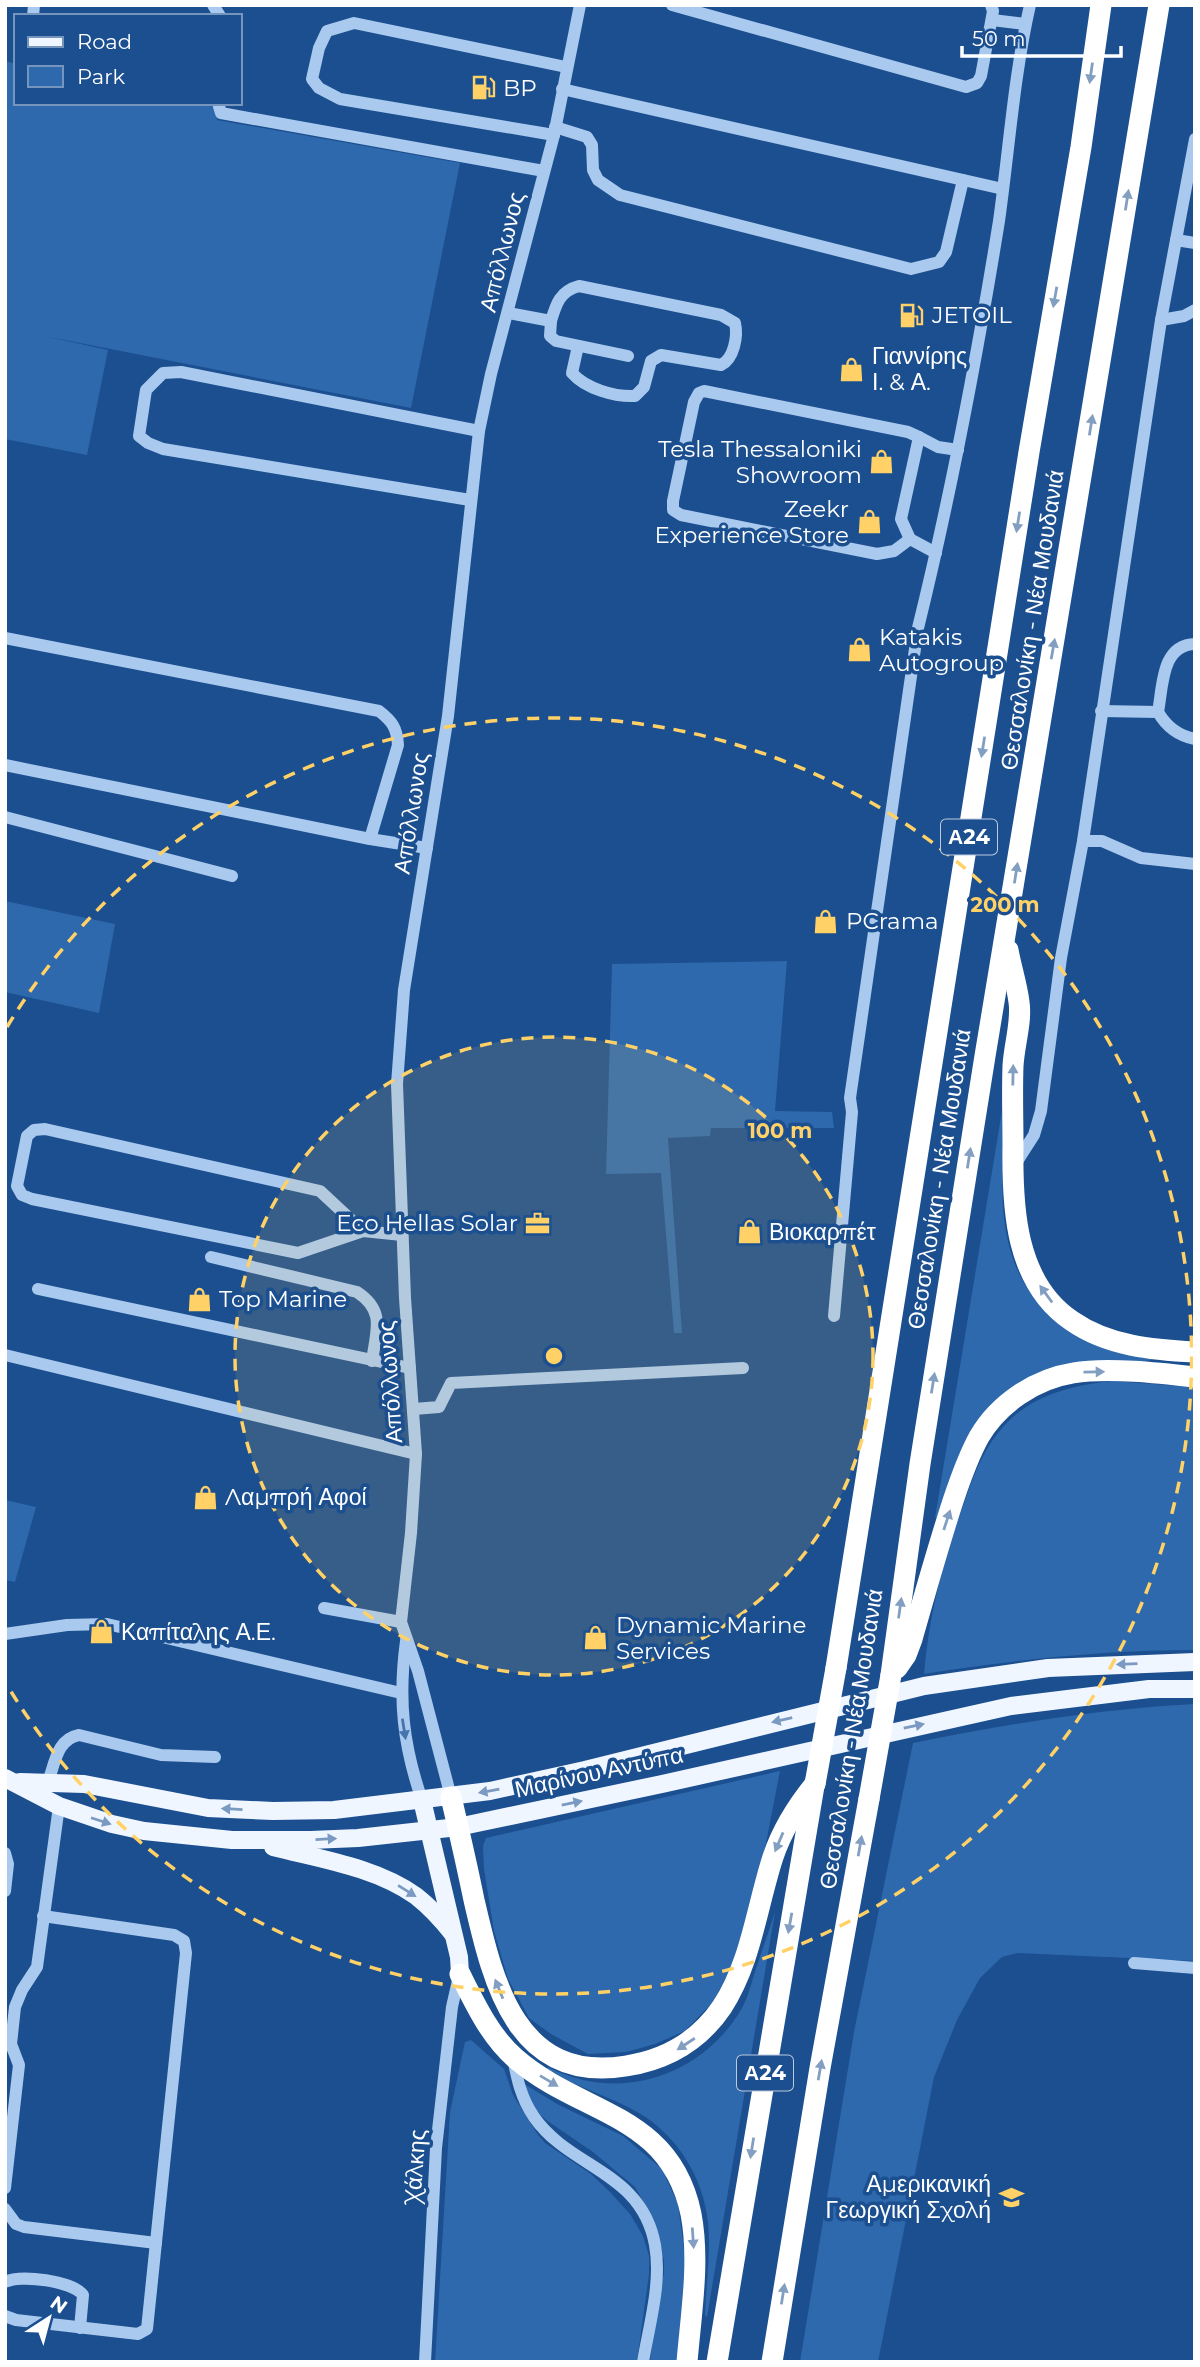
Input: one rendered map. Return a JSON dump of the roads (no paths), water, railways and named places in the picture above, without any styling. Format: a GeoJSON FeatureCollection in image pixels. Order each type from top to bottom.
{"type":"FeatureCollection","features":[{"type":"Feature","properties":{"kind":"highway","name":"Θεσσαλονίκη - Νέα Μουδανιά"},"geometry":{"type":"LineString","coordinates":[[717,2362],[836,1668],[1029,452],[1081,147],[1101,5]]}},
{"type":"Feature","properties":{"kind":"highway","name":"Θεσσαλονίκη - Νέα Μουδανιά"},"geometry":{"type":"LineString","coordinates":[[772,2362],[820,2068],[891,1675],[922,1450],[1159,5]]}},
{"type":"Feature","properties":{"kind":"highway"},"geometry":{"type":"LineString","coordinates":[[1006,941],[1020,1004],[1013,1063],[1012,1168],[1014,1211],[1026,1262],[1056,1307],[1071,1321],[1088,1331],[1147,1349],[1195,1352]]}},
{"type":"Feature","properties":{"kind":"highway"},"geometry":{"type":"LineString","coordinates":[[891,1675],[906,1655],[912,1639],[966,1464],[980,1436],[1002,1410],[1033,1386],[1075,1372],[1112,1371],[1195,1377]]}},
{"type":"Feature","properties":{"kind":"highway"},"geometry":{"type":"LineString","coordinates":[[451,1797],[489,1965],[506,2008],[523,2030],[555,2057],[571,2064],[616,2068],[663,2057],[682,2047],[697,2036],[722,2007],[746,1952],[773,1856],[790,1818],[815,1784]]}},
{"type":"Feature","properties":{"kind":"highway"},"geometry":{"type":"LineString","coordinates":[[460,1975],[494,2035],[513,2056],[559,2088],[617,2116],[640,2132],[667,2158],[678,2177],[691,2213],[694,2237],[687,2362]]}},
{"type":"Feature","properties":{"kind":"main road","name":"Μαρίνου Αντύπα"},"geometry":{"type":"LineString","coordinates":[[11,1780],[84,1784],[221,1809],[334,1810],[490,1791],[924,1686],[1048,1668],[1195,1662]]}},
{"type":"Feature","properties":{"kind":"main road","name":"Μαρίνου Αντύπα"},"geometry":{"type":"LineString","coordinates":[[11,1780],[60,1806],[112,1824],[144,1831],[250,1840],[334,1839],[458,1827],[1011,1706],[1149,1689],[1195,1689]]}},
{"type":"Feature","properties":{"kind":"main road"},"geometry":{"type":"LineString","coordinates":[[422,1800],[460,1975]]}},
{"type":"Feature","properties":{"kind":"main road"},"geometry":{"type":"LineString","coordinates":[[250,1840],[354,1868],[397,1885],[430,1908],[453,1934]]}},
{"type":"Feature","properties":{"kind":"street","name":"Απόλλωνος"},"geometry":{"type":"LineString","coordinates":[[451,1797],[418,1671],[401,1622],[416,1454],[402,1234],[397,1084],[404,990],[447,716],[479,431],[491,374],[554,131],[580,5]]}},
{"type":"Feature","properties":{"kind":"street"},"geometry":{"type":"LineString","coordinates":[[672,5],[966,87],[977,83],[981,76],[992,20],[991,5]]}},
{"type":"Feature","properties":{"kind":"street"},"geometry":{"type":"LineString","coordinates":[[834,1316],[852,1112],[850,1098],[918,628],[958,450],[1003,189],[1025,24],[1030,5]]}},
{"type":"Feature","properties":{"kind":"street"},"geometry":{"type":"LineString","coordinates":[[992,20],[1025,24]]}},
{"type":"Feature","properties":{"kind":"street"},"geometry":{"type":"LineString","coordinates":[[566,67],[354,23],[327,31],[318,48],[312,79],[320,88],[340,99],[586,137],[592,145],[593,170],[598,180],[620,195],[911,269],[939,262],[946,252],[963,180]]}},
{"type":"Feature","properties":{"kind":"street"},"geometry":{"type":"LineString","coordinates":[[562,89],[1003,189]]}},
{"type":"Feature","properties":{"kind":"street"},"geometry":{"type":"LineString","coordinates":[[219,105],[221,113],[544,171]]}},
{"type":"Feature","properties":{"kind":"street"},"geometry":{"type":"LineString","coordinates":[[1012,1168],[1034,1135],[1041,1111],[1061,958],[1083,841],[1161,320],[1195,139]]}},
{"type":"Feature","properties":{"kind":"street"},"geometry":{"type":"LineString","coordinates":[[1176,240],[1195,243]]}},
{"type":"Feature","properties":{"kind":"street"},"geometry":{"type":"LineString","coordinates":[[578,346],[572,373],[581,382],[635,396],[644,387],[651,361],[661,355],[721,365],[727,363],[731,358],[735,323],[721,315],[579,286],[566,290],[551,321],[552,339],[628,356]]}},
{"type":"Feature","properties":{"kind":"street"},"geometry":{"type":"LineString","coordinates":[[1161,320],[1184,316],[1195,310]]}},
{"type":"Feature","properties":{"kind":"street"},"geometry":{"type":"LineString","coordinates":[[508,313],[551,321]]}},
{"type":"Feature","properties":{"kind":"street"},"geometry":{"type":"LineString","coordinates":[[470,500],[163,449],[139,436],[146,390],[163,373],[181,372],[479,431]]}},
{"type":"Feature","properties":{"kind":"street"},"geometry":{"type":"LineString","coordinates":[[910,539],[894,551],[877,554],[681,515],[673,510],[694,402],[699,393],[704,391],[908,432],[938,447],[958,450]]}},
{"type":"Feature","properties":{"kind":"street"},"geometry":{"type":"LineString","coordinates":[[919,438],[901,519],[910,539],[936,553]]}},
{"type":"Feature","properties":{"kind":"street"},"geometry":{"type":"LineString","coordinates":[[5,638],[379,711],[391,720],[397,732],[398,745],[370,839]]}},
{"type":"Feature","properties":{"kind":"street"},"geometry":{"type":"LineString","coordinates":[[1158,712],[1171,653],[1181,646],[1195,643]]}},
{"type":"Feature","properties":{"kind":"street"},"geometry":{"type":"LineString","coordinates":[[1101,711],[1158,712],[1174,731],[1195,739]]}},
{"type":"Feature","properties":{"kind":"street"},"geometry":{"type":"LineString","coordinates":[[5,765],[426,848]]}},
{"type":"Feature","properties":{"kind":"street"},"geometry":{"type":"LineString","coordinates":[[5,817],[232,876]]}},
{"type":"Feature","properties":{"kind":"street"},"geometry":{"type":"LineString","coordinates":[[1083,841],[1102,841],[1141,858],[1195,863]]}},
{"type":"Feature","properties":{"kind":"street"},"geometry":{"type":"LineString","coordinates":[[363,1231],[320,1191],[46,1129],[34,1130],[27,1136],[17,1185],[22,1195],[33,1199],[298,1253],[363,1231],[402,1234]]}},
{"type":"Feature","properties":{"kind":"street"},"geometry":{"type":"LineString","coordinates":[[211,1257],[357,1292],[368,1299],[375,1308],[378,1320],[372,1361]]}},
{"type":"Feature","properties":{"kind":"street"},"geometry":{"type":"LineString","coordinates":[[38,1289],[410,1368]]}},
{"type":"Feature","properties":{"kind":"street"},"geometry":{"type":"LineString","coordinates":[[5,1355],[416,1454]]}},
{"type":"Feature","properties":{"kind":"street"},"geometry":{"type":"LineString","coordinates":[[414,1409],[439,1407],[444,1401],[448,1385],[455,1383],[743,1367]]}},
{"type":"Feature","properties":{"kind":"street"},"geometry":{"type":"LineString","coordinates":[[324,1608],[401,1622]]}},
{"type":"Feature","properties":{"kind":"street"},"geometry":{"type":"LineString","coordinates":[[5,1634],[67,1625],[107,1624],[401,1693]]}},
{"type":"Feature","properties":{"kind":"street"},"geometry":{"type":"LineString","coordinates":[[407,1637],[401,1693],[409,1760],[422,1800]]}},
{"type":"Feature","properties":{"kind":"street"},"geometry":{"type":"LineString","coordinates":[[48,1782],[62,1744],[79,1735],[161,1755],[215,1757]]}},
{"type":"Feature","properties":{"kind":"street"},"geometry":{"type":"LineString","coordinates":[[5,2188],[19,2066],[11,2045],[15,2007],[19,1995],[37,1967],[60,1806]]}},
{"type":"Feature","properties":{"kind":"street"},"geometry":{"type":"LineString","coordinates":[[5,1853],[8,1864],[5,1891]]}},
{"type":"Feature","properties":{"kind":"street"},"geometry":{"type":"LineString","coordinates":[[5,2316],[16,2320],[80,2328],[138,2334],[145,2332],[148,2324],[186,1953],[184,1941],[174,1935],[43,1916]]}},
{"type":"Feature","properties":{"kind":"street"},"geometry":{"type":"LineString","coordinates":[[1133,1963],[1195,1968]]}},
{"type":"Feature","properties":{"kind":"street","name":"Χάλκης"},"geometry":{"type":"LineString","coordinates":[[425,2362],[436,2148],[452,2007],[460,1975]]}},
{"type":"Feature","properties":{"kind":"street"},"geometry":{"type":"LineString","coordinates":[[513,2056],[520,2091],[535,2117],[557,2140],[623,2187],[640,2205],[650,2224],[658,2269],[643,2362]]}},
{"type":"Feature","properties":{"kind":"street"},"geometry":{"type":"LineString","coordinates":[[5,2209],[16,2224],[24,2227],[156,2243]]}},
{"type":"Feature","properties":{"kind":"street"},"geometry":{"type":"LineString","coordinates":[[5,2282],[20,2278],[74,2286],[83,2295],[80,2328]]}},
{"type":"Feature","properties":{"kind":"place","name":"BP"},"geometry":{"type":"Point","coordinates":[483,88]}},
{"type":"Feature","properties":{"kind":"place","name":"JETOIL"},"geometry":{"type":"Point","coordinates":[912,315]}},
{"type":"Feature","properties":{"kind":"place","name":"Γιαννίρης Ι. & Α."},"geometry":{"type":"Point","coordinates":[852,369]}},
{"type":"Feature","properties":{"kind":"place","name":"Tesla Thessaloniki Showroom"},"geometry":{"type":"Point","coordinates":[882,462]}},
{"type":"Feature","properties":{"kind":"place","name":"Zeekr Experience Store"},"geometry":{"type":"Point","coordinates":[869,522]}},
{"type":"Feature","properties":{"kind":"place","name":"Katakis Autogroup"},"geometry":{"type":"Point","coordinates":[859,650]}},
{"type":"Feature","properties":{"kind":"place","name":"PCrama"},"geometry":{"type":"Point","coordinates":[826,921]}},
{"type":"Feature","properties":{"kind":"place","name":"Eco Hellas Solar"},"geometry":{"type":"Point","coordinates":[538,1223]}},
{"type":"Feature","properties":{"kind":"place","name":"Βιοκαρπέτ"},"geometry":{"type":"Point","coordinates":[749,1232]}},
{"type":"Feature","properties":{"kind":"place","name":"Top Marine"},"geometry":{"type":"Point","coordinates":[199,1299]}},
{"type":"Feature","properties":{"kind":"place","name":"Λαμπρή Αφοί"},"geometry":{"type":"Point","coordinates":[205,1497]}},
{"type":"Feature","properties":{"kind":"place","name":"Καπίταλης Α.Ε."},"geometry":{"type":"Point","coordinates":[101,1632]}},
{"type":"Feature","properties":{"kind":"place","name":"Dynamic Marine Services"},"geometry":{"type":"Point","coordinates":[596,1638]}},
{"type":"Feature","properties":{"kind":"place","name":"Αμερικανική Γεωργική Σχολή"},"geometry":{"type":"Point","coordinates":[1011,2197]}}]}
